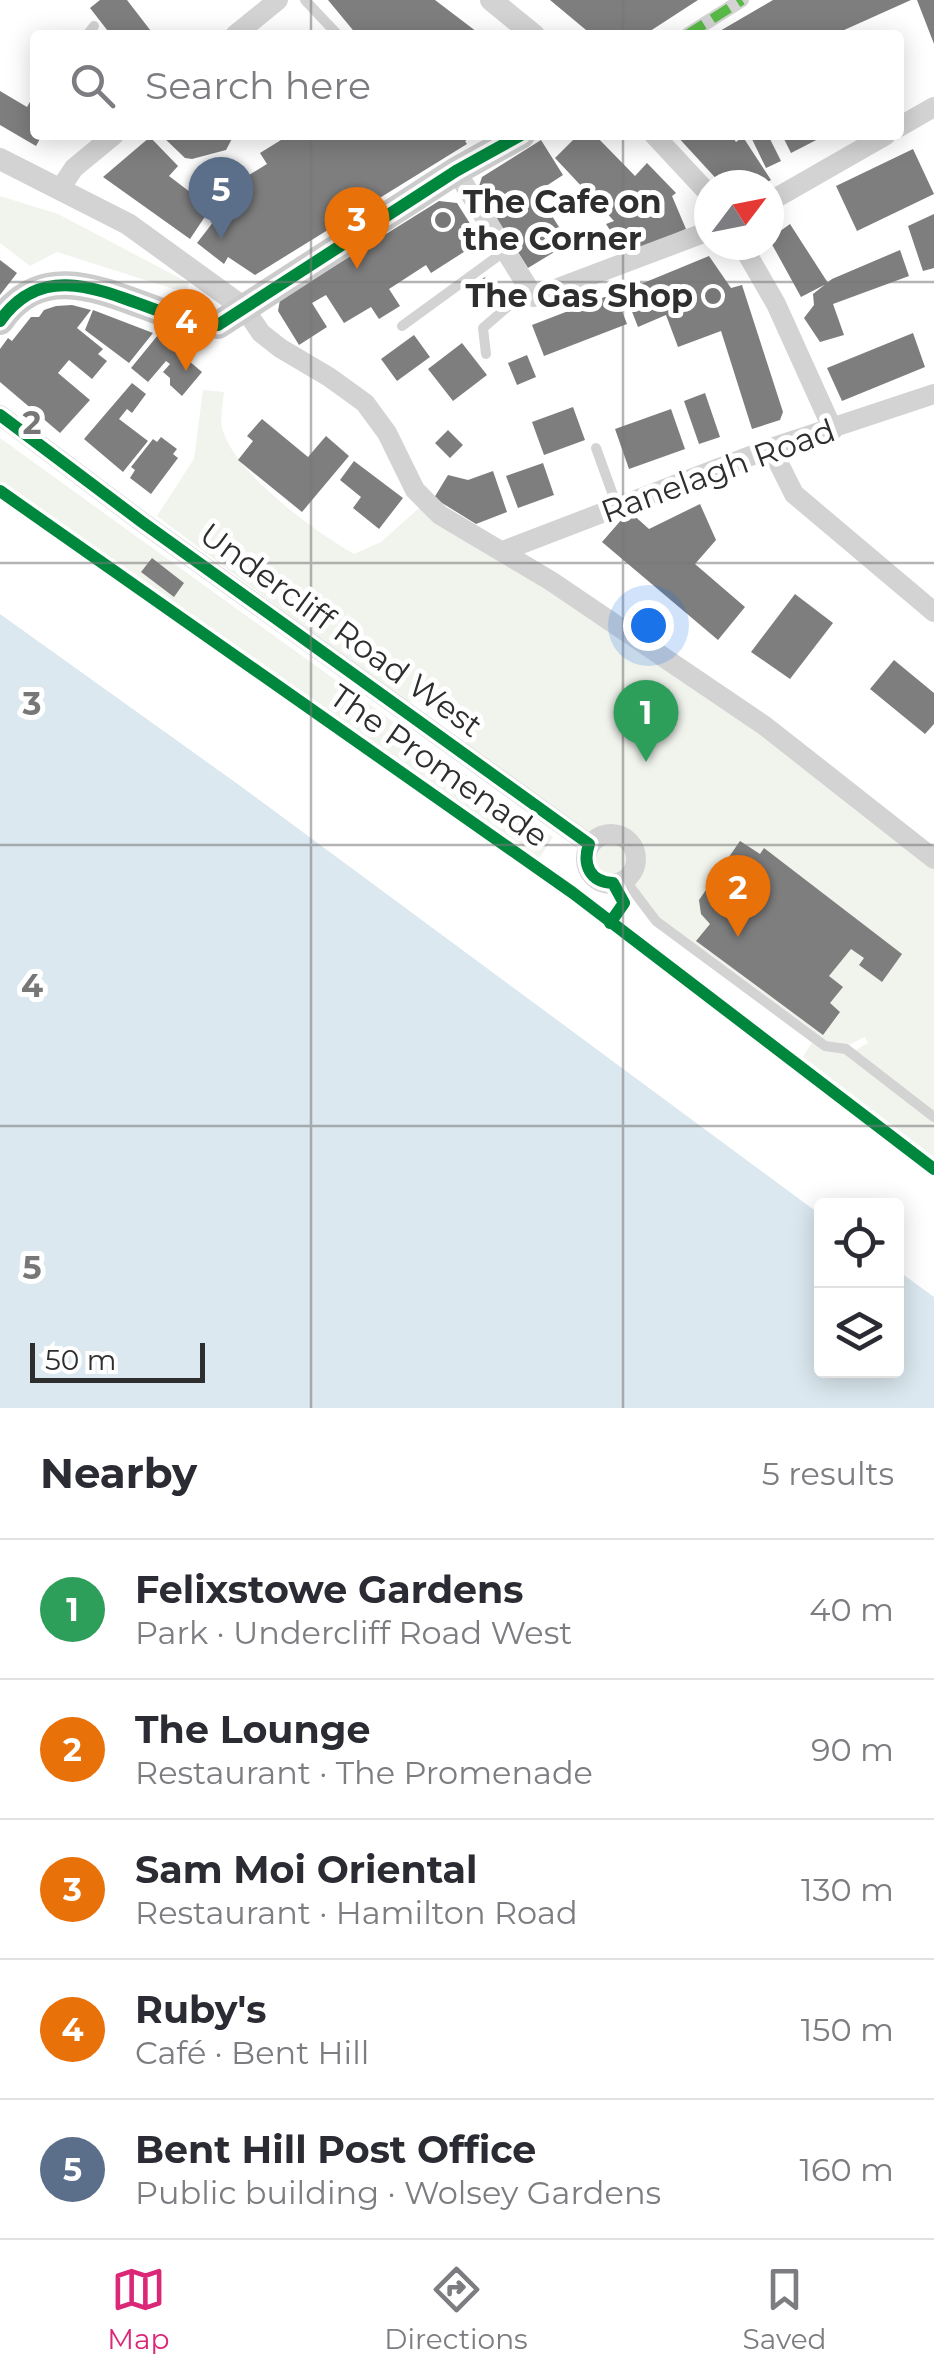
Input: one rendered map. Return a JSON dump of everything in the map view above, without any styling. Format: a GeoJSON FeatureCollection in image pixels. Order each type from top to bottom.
{"type":"FeatureCollection","features":[{"type":"Feature","properties":{"kind":"main road"},"geometry":{"type":"LineString","coordinates":[[0,321],[21,298],[58,284],[102,290],[190,322],[218,324],[512,140]]}},
{"type":"Feature","properties":{"kind":"street"},"geometry":{"type":"LineString","coordinates":[[241,30],[278,0]]}},
{"type":"Feature","properties":{"kind":"street"},"geometry":{"type":"LineString","coordinates":[[492,0],[528,30]]}},
{"type":"Feature","properties":{"kind":"street"},"geometry":{"type":"LineString","coordinates":[[695,30],[742,0]]}},
{"type":"Feature","properties":{"kind":"street"},"geometry":{"type":"LineString","coordinates":[[904,124],[934,106]]}},
{"type":"Feature","properties":{"kind":"street"},"geometry":{"type":"LineString","coordinates":[[60,189],[74,168],[108,140]]}},
{"type":"Feature","properties":{"kind":"street"},"geometry":{"type":"LineString","coordinates":[[659,140],[694,178]]}},
{"type":"Feature","properties":{"kind":"street"},"geometry":{"type":"LineString","coordinates":[[784,193],[877,140]]}},
{"type":"Feature","properties":{"kind":"street"},"geometry":{"type":"LineString","coordinates":[[0,158],[128,224],[244,308],[261,332],[280,348],[329,376],[364,403],[387,433],[409,482],[430,506],[765,726],[934,859]]}},
{"type":"Feature","properties":{"kind":"street"},"geometry":{"type":"LineString","coordinates":[[456,172],[534,297],[694,237]]}},
{"type":"Feature","properties":{"kind":"street"},"geometry":{"type":"LineString","coordinates":[[751,260],[776,304],[833,430]]}},
{"type":"Feature","properties":{"kind":"street","name":"Ranelagh Road"},"geometry":{"type":"LineString","coordinates":[[503,551],[771,448],[934,394]]}},
{"type":"Feature","properties":{"kind":"street","name":"Undercliff Road West"},"geometry":{"type":"LineString","coordinates":[[0,414],[142,522],[589,844],[586,864],[595,878],[614,883],[625,880]]}},
{"type":"Feature","properties":{"kind":"street"},"geometry":{"type":"LineString","coordinates":[[771,448],[794,494],[934,612]]}},
{"type":"Feature","properties":{"kind":"street","name":"The Promenade"},"geometry":{"type":"LineString","coordinates":[[0,492],[573,894],[934,1169]]}},
{"type":"Feature","properties":{"kind":"street"},"geometry":{"type":"LineString","coordinates":[[589,844],[605,835],[628,843],[634,849],[636,861],[634,871],[625,880]]}},
{"type":"Feature","properties":{"kind":"lane"},"geometry":{"type":"LineString","coordinates":[[305,0],[333,30]]}},
{"type":"Feature","properties":{"kind":"lane"},"geometry":{"type":"LineString","coordinates":[[402,326],[506,250]]}},
{"type":"Feature","properties":{"kind":"lane"},"geometry":{"type":"LineString","coordinates":[[486,354],[483,328],[529,288]]}},
{"type":"Feature","properties":{"kind":"lane"},"geometry":{"type":"LineString","coordinates":[[596,448],[617,507]]}},
{"type":"Feature","properties":{"kind":"lane"},"geometry":{"type":"LineString","coordinates":[[625,880],[656,922],[825,1046],[846,1049],[934,1117]]}},
{"type":"Feature","properties":{"kind":"shaded area"},"geometry":{"type":"Polygon","coordinates":[[[0,196],[58,214],[189,283],[186,293],[57,252],[30,266],[0,243],[0,196]]]}},
{"type":"Feature","properties":{"kind":"shaded area"},"geometry":{"type":"Polygon","coordinates":[[[203,390],[224,392],[223,431],[244,466],[299,517],[337,544],[354,554],[381,542],[419,508],[544,585],[822,777],[934,870],[934,1113],[854,1051],[868,1043],[865,1037],[846,1046],[829,1044],[659,920],[628,881],[636,873],[635,848],[614,833],[594,837],[470,747],[466,743],[473,721],[446,689],[418,702],[403,701],[157,516],[194,459],[203,390]]]}},
{"type":"Feature","properties":{"kind":"shaded area"},"geometry":{"type":"Polygon","coordinates":[[[0,438],[553,837],[538,860],[0,485],[0,438]]]}},
{"type":"Feature","properties":{"kind":"shaded area"},"geometry":{"type":"Polygon","coordinates":[[[0,614],[239,785],[814,1210],[814,1378],[904,1378],[904,1275],[934,1297],[934,1408],[0,1408],[0,614]]]}},
{"type":"Feature","properties":{"kind":"shaded area"},"geometry":{"type":"Polygon","coordinates":[[[611,837],[626,844],[633,859],[626,874],[611,881],[596,874],[589,859],[596,844],[611,837]]]}},
{"type":"Feature","properties":{"kind":"shaded area"},"geometry":{"type":"Polygon","coordinates":[[[812,1043],[846,1052],[934,1120],[934,1164],[800,1061],[812,1043]]]}},
{"type":"Feature","properties":{"kind":"building"},"geometry":{"type":"Polygon","coordinates":[[[100,0],[127,0],[150,30],[107,30],[90,8],[100,0]]]}},
{"type":"Feature","properties":{"kind":"building"},"geometry":{"type":"Polygon","coordinates":[[[328,0],[435,0],[474,30],[353,30],[328,0]]]}},
{"type":"Feature","properties":{"kind":"building"},"geometry":{"type":"Polygon","coordinates":[[[550,0],[698,0],[652,30],[586,30],[550,0]]]}},
{"type":"Feature","properties":{"kind":"building"},"geometry":{"type":"Polygon","coordinates":[[[773,0],[911,0],[844,30],[722,30],[773,0]]]}},
{"type":"Feature","properties":{"kind":"building"},"geometry":{"type":"Polygon","coordinates":[[[917,0],[934,0],[934,44],[917,0]]]}},
{"type":"Feature","properties":{"kind":"building"},"geometry":{"type":"Polygon","coordinates":[[[0,91],[27,107],[30,102],[30,140],[39,140],[36,146],[0,125],[0,91]]]}},
{"type":"Feature","properties":{"kind":"building"},"geometry":{"type":"Polygon","coordinates":[[[146,140],[153,140],[178,166],[169,176],[207,205],[206,215],[190,239],[103,177],[146,140]]]}},
{"type":"Feature","properties":{"kind":"building"},"geometry":{"type":"Polygon","coordinates":[[[166,140],[231,140],[226,150],[185,158],[166,140]]]}},
{"type":"Feature","properties":{"kind":"building"},"geometry":{"type":"Polygon","coordinates":[[[281,140],[466,140],[467,144],[255,275],[228,257],[224,264],[197,243],[239,181],[267,164],[260,153],[281,140]]]}},
{"type":"Feature","properties":{"kind":"building"},"geometry":{"type":"Polygon","coordinates":[[[541,140],[563,175],[537,192],[569,243],[528,268],[478,189],[482,177],[541,140]]]}},
{"type":"Feature","properties":{"kind":"building"},"geometry":{"type":"Polygon","coordinates":[[[573,140],[600,140],[635,176],[647,163],[676,193],[672,196],[686,229],[626,255],[606,224],[614,221],[555,158],[573,140]]]}},
{"type":"Feature","properties":{"kind":"building"},"geometry":{"type":"Polygon","coordinates":[[[681,140],[736,142],[745,140],[764,170],[708,170],[681,140]]]}},
{"type":"Feature","properties":{"kind":"building"},"geometry":{"type":"Polygon","coordinates":[[[752,140],[770,140],[781,161],[766,168],[752,140]]]}},
{"type":"Feature","properties":{"kind":"building"},"geometry":{"type":"Polygon","coordinates":[[[784,140],[816,140],[791,153],[784,140]]]}},
{"type":"Feature","properties":{"kind":"building"},"geometry":{"type":"Polygon","coordinates":[[[913,149],[934,194],[857,231],[836,186],[913,149]]]}},
{"type":"Feature","properties":{"kind":"building"},"geometry":{"type":"Polygon","coordinates":[[[439,201],[457,203],[481,241],[431,273],[426,265],[389,289],[400,306],[379,319],[371,307],[344,323],[326,295],[312,303],[327,327],[299,345],[278,311],[280,300],[439,201]]]}},
{"type":"Feature","properties":{"kind":"building"},"geometry":{"type":"Polygon","coordinates":[[[934,214],[934,268],[923,271],[908,226],[934,214]]]}},
{"type":"Feature","properties":{"kind":"building"},"geometry":{"type":"Polygon","coordinates":[[[790,224],[828,283],[801,297],[781,260],[784,260],[784,228],[790,224]]]}},
{"type":"Feature","properties":{"kind":"building"},"geometry":{"type":"Polygon","coordinates":[[[900,250],[909,276],[833,304],[844,335],[820,342],[804,318],[814,305],[813,294],[832,279],[900,250]]]}},
{"type":"Feature","properties":{"kind":"building"},"geometry":{"type":"Polygon","coordinates":[[[0,260],[17,273],[0,295],[0,260]]]}},
{"type":"Feature","properties":{"kind":"building"},"geometry":{"type":"Polygon","coordinates":[[[699,260],[712,260],[731,288],[742,285],[783,412],[780,420],[752,429],[721,331],[678,347],[666,315],[638,327],[624,291],[699,260]]]}},
{"type":"Feature","properties":{"kind":"building"},"geometry":{"type":"Polygon","coordinates":[[[485,277],[493,288],[475,301],[467,290],[485,277]]]}},
{"type":"Feature","properties":{"kind":"building"},"geometry":{"type":"Polygon","coordinates":[[[615,293],[627,324],[544,356],[532,325],[615,293]]]}},
{"type":"Feature","properties":{"kind":"building"},"geometry":{"type":"Polygon","coordinates":[[[56,306],[91,310],[77,328],[103,349],[98,354],[107,361],[92,379],[69,360],[58,373],[90,400],[60,433],[0,382],[0,349],[8,338],[12,341],[31,317],[39,317],[44,310],[56,306]]]}},
{"type":"Feature","properties":{"kind":"building"},"geometry":{"type":"Polygon","coordinates":[[[93,310],[153,333],[129,363],[85,330],[93,310]]]}},
{"type":"Feature","properties":{"kind":"building"},"geometry":{"type":"Polygon","coordinates":[[[913,333],[925,367],[842,401],[827,368],[913,333]]]}},
{"type":"Feature","properties":{"kind":"building"},"geometry":{"type":"Polygon","coordinates":[[[158,335],[195,354],[189,361],[202,372],[182,396],[163,372],[170,364],[166,361],[148,382],[131,368],[158,335]]]}},
{"type":"Feature","properties":{"kind":"building"},"geometry":{"type":"Polygon","coordinates":[[[414,335],[430,357],[397,381],[381,359],[414,335]]]}},
{"type":"Feature","properties":{"kind":"building"},"geometry":{"type":"Polygon","coordinates":[[[462,343],[487,375],[453,401],[428,369],[462,343]]]}},
{"type":"Feature","properties":{"kind":"building"},"geometry":{"type":"Polygon","coordinates":[[[527,355],[536,377],[517,385],[508,363],[527,355]]]}},
{"type":"Feature","properties":{"kind":"building"},"geometry":{"type":"Polygon","coordinates":[[[132,383],[146,394],[132,413],[127,409],[119,419],[148,441],[123,472],[84,439],[132,383]]]}},
{"type":"Feature","properties":{"kind":"building"},"geometry":{"type":"Polygon","coordinates":[[[705,393],[720,437],[699,444],[684,401],[705,393]]]}},
{"type":"Feature","properties":{"kind":"building"},"geometry":{"type":"Polygon","coordinates":[[[573,407],[585,440],[544,455],[532,422],[573,407]]]}},
{"type":"Feature","properties":{"kind":"building"},"geometry":{"type":"Polygon","coordinates":[[[671,409],[685,449],[629,469],[615,429],[671,409]]]}},
{"type":"Feature","properties":{"kind":"building"},"geometry":{"type":"Polygon","coordinates":[[[262,419],[308,457],[326,436],[349,456],[302,512],[238,460],[253,441],[247,436],[262,419]]]}},
{"type":"Feature","properties":{"kind":"building"},"geometry":{"type":"Polygon","coordinates":[[[448,430],[463,445],[450,458],[435,443],[448,430]]]}},
{"type":"Feature","properties":{"kind":"building"},"geometry":{"type":"Polygon","coordinates":[[[161,437],[177,449],[173,454],[178,458],[151,494],[130,478],[135,470],[131,467],[153,439],[157,442],[161,437]]]}},
{"type":"Feature","properties":{"kind":"building"},"geometry":{"type":"Polygon","coordinates":[[[354,461],[403,498],[379,529],[353,508],[361,497],[340,480],[354,461]]]}},
{"type":"Feature","properties":{"kind":"building"},"geometry":{"type":"Polygon","coordinates":[[[543,463],[554,495],[518,508],[506,476],[543,463]]]}},
{"type":"Feature","properties":{"kind":"building"},"geometry":{"type":"Polygon","coordinates":[[[493,471],[507,512],[476,524],[434,498],[448,475],[468,480],[493,471]]]}},
{"type":"Feature","properties":{"kind":"building"},"geometry":{"type":"Polygon","coordinates":[[[700,504],[716,540],[695,564],[745,607],[718,640],[602,542],[629,511],[649,529],[700,504]]]}},
{"type":"Feature","properties":{"kind":"building"},"geometry":{"type":"Polygon","coordinates":[[[152,558],[184,583],[174,597],[141,572],[152,558]]]}},
{"type":"Feature","properties":{"kind":"building"},"geometry":{"type":"Polygon","coordinates":[[[795,594],[833,623],[790,679],[751,652],[795,594]]]}},
{"type":"Feature","properties":{"kind":"building"},"geometry":{"type":"Polygon","coordinates":[[[894,660],[934,693],[934,724],[925,734],[870,689],[894,660]]]}},
{"type":"Feature","properties":{"kind":"building"},"geometry":{"type":"Polygon","coordinates":[[[740,841],[760,854],[764,848],[902,954],[882,982],[859,965],[864,958],[851,949],[829,976],[843,987],[830,1003],[840,1012],[823,1035],[696,941],[710,924],[701,914],[699,900],[740,841]]]}},
{"type":"Feature","properties":{"kind":"marked path"},"geometry":{"type":"LineString","coordinates":[[695,30],[742,0]]}},
{"type":"Feature","properties":{"kind":"cycle path"},"geometry":{"type":"LineString","coordinates":[[0,321],[23,298],[48,287],[75,286],[190,321],[218,325],[456,171],[512,140]]}},
{"type":"Feature","properties":{"kind":"cycle path"},"geometry":{"type":"LineString","coordinates":[[0,415],[589,844],[590,871],[593,876],[613,883],[624,903],[610,923]]}},
{"type":"Feature","properties":{"kind":"cycle path"},"geometry":{"type":"LineString","coordinates":[[0,491],[573,893],[934,1169]]}},
{"type":"Feature","properties":{"kind":"place","name":"The Cafe on the Corner"},"geometry":{"type":"Point","coordinates":[443,220]}},
{"type":"Feature","properties":{"kind":"place","name":"Bent Hill Post Office"},"geometry":{"type":"Point","coordinates":[221,239]}},
{"type":"Feature","properties":{"kind":"place","name":"Sam Moi Oriental"},"geometry":{"type":"Point","coordinates":[357,269]}},
{"type":"Feature","properties":{"kind":"place","name":"The Gas Shop"},"geometry":{"type":"Point","coordinates":[713,296]}},
{"type":"Feature","properties":{"kind":"place","name":"Ruby's"},"geometry":{"type":"Point","coordinates":[186,371]}},
{"type":"Feature","properties":{"kind":"place","name":"Felixstowe Gardens"},"geometry":{"type":"Point","coordinates":[646,762]}},
{"type":"Feature","properties":{"kind":"place","name":"The Lounge"},"geometry":{"type":"Point","coordinates":[738,937]}}]}
